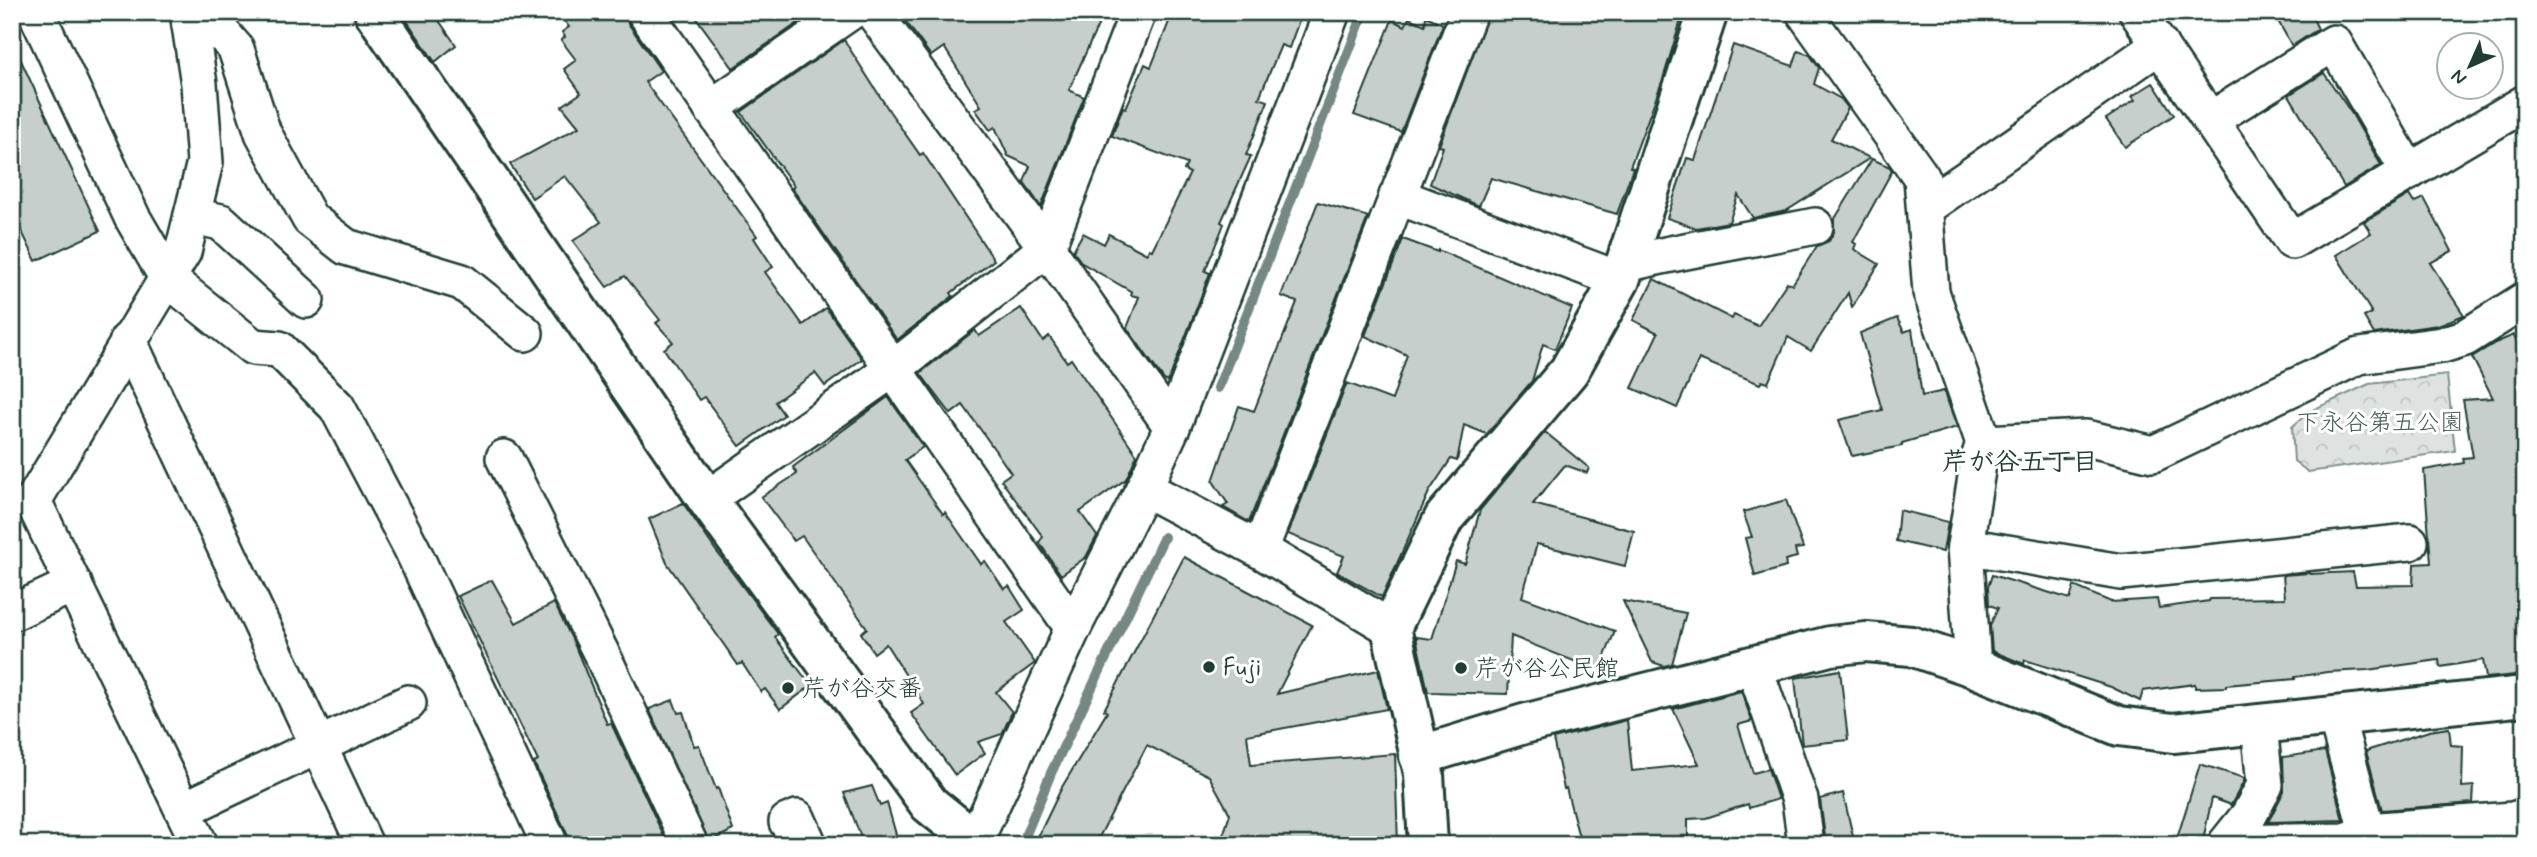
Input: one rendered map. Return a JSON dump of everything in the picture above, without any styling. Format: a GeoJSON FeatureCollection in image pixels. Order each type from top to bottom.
{"type":"FeatureCollection","features":[{"type":"Feature","properties":{"kind":"street"},"geometry":{"type":"LineString","coordinates":[[36,12],[132,217],[168,279],[253,347],[279,349],[337,407],[412,549],[550,845]]}},
{"type":"Feature","properties":{"kind":"street"},"geometry":{"type":"LineString","coordinates":[[374,12],[708,499],[929,804],[977,843],[1073,628],[1172,427],[1332,12]]}},
{"type":"Feature","properties":{"kind":"street"},"geometry":{"type":"LineString","coordinates":[[645,12],[1073,628]]}},
{"type":"Feature","properties":{"kind":"street"},"geometry":{"type":"LineString","coordinates":[[711,108],[850,12]]}},
{"type":"Feature","properties":{"kind":"street"},"geometry":{"type":"LineString","coordinates":[[873,12],[1046,248],[1172,427]]}},
{"type":"Feature","properties":{"kind":"street"},"geometry":{"type":"LineString","coordinates":[[708,499],[893,369],[1046,248],[1138,12]]}},
{"type":"Feature","properties":{"kind":"street"},"geometry":{"type":"LineString","coordinates":[[1260,550],[1469,12]]}},
{"type":"Feature","properties":{"kind":"street"},"geometry":{"type":"LineString","coordinates":[[1428,845],[1424,774],[1391,628],[1444,517],[1569,371],[1623,272],[1708,12]]}},
{"type":"Feature","properties":{"kind":"street"},"geometry":{"type":"LineString","coordinates":[[1804,12],[1922,178],[1931,292],[1984,443],[1979,458],[1965,546],[1973,667]]}},
{"type":"Feature","properties":{"kind":"street"},"geometry":{"type":"LineString","coordinates":[[2137,12],[2292,241],[2525,103]]}},
{"type":"Feature","properties":{"kind":"street"},"geometry":{"type":"LineString","coordinates":[[189,18],[199,84],[205,162],[183,252],[33,501],[200,845]]}},
{"type":"Feature","properties":{"kind":"street"},"geometry":{"type":"LineString","coordinates":[[189,18],[223,34],[236,49],[263,133],[310,219],[346,247],[462,282],[525,332]]}},
{"type":"Feature","properties":{"kind":"street"},"geometry":{"type":"LineString","coordinates":[[2210,120],[2334,43],[2409,172]]}},
{"type":"Feature","properties":{"kind":"street"},"geometry":{"type":"LineString","coordinates":[[1926,208],[2160,45]]}},
{"type":"Feature","properties":{"kind":"street"},"geometry":{"type":"LineString","coordinates":[[1397,196],[1623,272],[1691,248],[1760,238],[1815,226]]}},
{"type":"Feature","properties":{"kind":"street"},"geometry":{"type":"LineString","coordinates":[[192,216],[221,222],[306,300]]}},
{"type":"Feature","properties":{"kind":"street"},"geometry":{"type":"LineString","coordinates":[[1984,443],[2086,438],[2153,454],[2359,356],[2442,345],[2465,338],[2522,308]]}},
{"type":"Feature","properties":{"kind":"street"},"geometry":{"type":"LineString","coordinates":[[128,340],[365,845]]}},
{"type":"Feature","properties":{"kind":"street"},"geometry":{"type":"LineString","coordinates":[[504,458],[605,661],[690,845]]}},
{"type":"Feature","properties":{"kind":"street"},"geometry":{"type":"LineString","coordinates":[[1144,488],[1260,550],[1391,628]]}},
{"type":"Feature","properties":{"kind":"street"},"geometry":{"type":"LineString","coordinates":[[1965,546],[2121,572],[2410,542]]}},
{"type":"Feature","properties":{"kind":"street"},"geometry":{"type":"LineString","coordinates":[[12,613],[74,584]]}},
{"type":"Feature","properties":{"kind":"street"},"geometry":{"type":"LineString","coordinates":[[1419,756],[1524,724],[1830,646],[1866,642],[1911,646],[1973,667],[2119,726],[2173,733],[2525,696]]}},
{"type":"Feature","properties":{"kind":"street"},"geometry":{"type":"LineString","coordinates":[[1754,666],[1800,800],[1806,845]]}},
{"type":"Feature","properties":{"kind":"street"},"geometry":{"type":"LineString","coordinates":[[183,810],[408,703]]}},
{"type":"Feature","properties":{"kind":"street"},"geometry":{"type":"LineString","coordinates":[[2336,716],[2367,831]]}},
{"type":"Feature","properties":{"kind":"street"},"geometry":{"type":"LineString","coordinates":[[2226,844],[2249,815],[2265,785],[2259,724]]}},
{"type":"Feature","properties":{"kind":"street"},"geometry":{"type":"LineString","coordinates":[[2226,844],[2346,841],[2367,831],[2420,836],[2525,816]]}},
{"type":"Feature","properties":{"kind":"green space","name":"下永谷第五公園"},"geometry":{"type":"Polygon","coordinates":[[[2447,375],[2455,451],[2308,472],[2294,461],[2292,427],[2310,411],[2369,384],[2447,375]]]}},
{"type":"Feature","properties":{"kind":"building"},"geometry":{"type":"Polygon","coordinates":[[[401,12],[433,12],[456,45],[435,62],[401,12]]]}},
{"type":"Feature","properties":{"kind":"building"},"geometry":{"type":"Polygon","coordinates":[[[557,12],[625,12],[628,23],[661,71],[645,82],[757,236],[754,238],[773,267],[765,272],[803,325],[826,308],[862,359],[825,386],[815,373],[775,402],[784,415],[740,446],[704,397],[699,400],[664,349],[673,342],[656,323],[660,320],[625,276],[607,287],[573,241],[601,222],[565,176],[532,198],[510,164],[579,127],[562,106],[581,93],[564,69],[576,60],[561,40],[565,37],[562,32],[569,27],[557,12]]]}},
{"type":"Feature","properties":{"kind":"building"},"geometry":{"type":"Polygon","coordinates":[[[692,12],[814,12],[733,68],[692,12]]]}},
{"type":"Feature","properties":{"kind":"building"},"geometry":{"type":"Polygon","coordinates":[[[899,12],[1104,12],[1069,90],[1084,97],[1041,207],[1024,182],[1030,166],[1008,156],[995,127],[990,130],[975,109],[981,106],[944,47],[931,56],[899,12]]]}},
{"type":"Feature","properties":{"kind":"building"},"geometry":{"type":"Polygon","coordinates":[[[1173,12],[1284,12],[1300,18],[1289,48],[1281,45],[1259,98],[1268,101],[1246,155],[1251,156],[1221,222],[1224,224],[1205,271],[1210,273],[1168,382],[1127,328],[1139,297],[1131,295],[1132,292],[1082,263],[1073,251],[1083,233],[1104,244],[1109,234],[1147,254],[1149,249],[1152,250],[1190,173],[1184,170],[1187,164],[1112,136],[1145,64],[1151,67],[1173,12]]]}},
{"type":"Feature","properties":{"kind":"building"},"geometry":{"type":"Polygon","coordinates":[[[1489,12],[1663,12],[1681,20],[1663,79],[1630,167],[1633,168],[1617,214],[1491,178],[1479,206],[1430,184],[1443,147],[1439,146],[1489,12]]]}},
{"type":"Feature","properties":{"kind":"building"},"geometry":{"type":"Polygon","coordinates":[[[2273,12],[2310,12],[2318,29],[2292,46],[2273,12]]]}},
{"type":"Feature","properties":{"kind":"building"},"geometry":{"type":"Polygon","coordinates":[[[1426,16],[1443,24],[1401,132],[1354,115],[1392,20],[1405,26],[1409,18],[1425,25],[1426,16]]]}},
{"type":"Feature","properties":{"kind":"building"},"geometry":{"type":"Polygon","coordinates":[[[844,40],[890,112],[920,155],[923,153],[994,260],[897,340],[741,112],[844,40]]]}},
{"type":"Feature","properties":{"kind":"building"},"geometry":{"type":"Polygon","coordinates":[[[12,41],[100,231],[36,261],[12,211],[12,41]]]}},
{"type":"Feature","properties":{"kind":"building"},"geometry":{"type":"Polygon","coordinates":[[[1733,45],[1793,66],[1798,51],[1810,55],[1819,68],[1814,84],[1841,99],[1848,108],[1831,139],[1870,158],[1786,211],[1753,218],[1738,195],[1729,222],[1696,228],[1667,218],[1687,158],[1695,160],[1733,45]]]}},
{"type":"Feature","properties":{"kind":"building"},"geometry":{"type":"Polygon","coordinates":[[[2324,73],[2352,114],[2381,165],[2344,187],[2289,95],[2324,73]]]}},
{"type":"Feature","properties":{"kind":"building"},"geometry":{"type":"Polygon","coordinates":[[[2153,83],[2174,115],[2125,147],[2106,119],[2135,100],[2132,96],[2153,83]]]}},
{"type":"Feature","properties":{"kind":"building"},"geometry":{"type":"Polygon","coordinates":[[[1872,159],[1890,167],[1892,171],[1853,242],[1856,244],[1854,249],[1879,264],[1852,307],[1848,293],[1811,351],[1788,337],[1768,383],[1762,381],[1760,384],[1699,359],[1677,408],[1632,388],[1658,333],[1633,320],[1654,279],[1732,319],[1734,315],[1758,326],[1787,282],[1792,285],[1817,246],[1829,241],[1834,232],[1834,220],[1872,159]]]}},
{"type":"Feature","properties":{"kind":"building"},"geometry":{"type":"Polygon","coordinates":[[[2409,195],[2414,203],[2424,198],[2452,251],[2430,263],[2464,315],[2438,325],[2374,334],[2364,317],[2372,313],[2336,255],[2371,233],[2364,222],[2409,195]]]}},
{"type":"Feature","properties":{"kind":"building"},"geometry":{"type":"Polygon","coordinates":[[[1318,202],[1368,217],[1249,522],[1223,507],[1228,504],[1213,481],[1239,406],[1254,411],[1297,302],[1281,296],[1318,202]]]}},
{"type":"Feature","properties":{"kind":"building"},"geometry":{"type":"Polygon","coordinates":[[[1403,239],[1438,250],[1572,308],[1555,349],[1543,344],[1532,381],[1487,434],[1464,425],[1457,461],[1451,459],[1429,492],[1382,597],[1337,572],[1344,556],[1288,534],[1347,383],[1392,400],[1407,355],[1365,336],[1403,239]]]}},
{"type":"Feature","properties":{"kind":"building"},"geometry":{"type":"Polygon","coordinates":[[[1021,308],[1043,341],[1049,336],[1067,362],[1071,359],[1137,455],[1126,479],[1080,512],[1097,536],[1086,557],[1061,575],[1039,542],[1043,537],[1001,480],[1011,473],[963,405],[951,414],[920,373],[975,330],[979,336],[1021,308]]]}},
{"type":"Feature","properties":{"kind":"building"},"geometry":{"type":"Polygon","coordinates":[[[1897,318],[1904,332],[1912,329],[1922,396],[1944,391],[1957,427],[1902,443],[1902,446],[1852,456],[1839,420],[1882,410],[1860,333],[1897,318]]]}},
{"type":"Feature","properties":{"kind":"building"},"geometry":{"type":"Polygon","coordinates":[[[2514,335],[2525,359],[2525,674],[2486,678],[2483,660],[2440,667],[2439,660],[2367,670],[2327,672],[2295,679],[2226,687],[2195,688],[2195,684],[2143,691],[2140,701],[2111,687],[2025,660],[2024,664],[1992,651],[1990,625],[1998,608],[1989,605],[1988,587],[1992,575],[2070,599],[2074,586],[2111,602],[2157,599],[2159,608],[2210,599],[2285,598],[2283,575],[2353,572],[2356,586],[2413,585],[2414,564],[2431,563],[2424,470],[2464,463],[2463,458],[2473,457],[2463,400],[2493,398],[2472,357],[2514,335]]]}},
{"type":"Feature","properties":{"kind":"building"},"geometry":{"type":"Polygon","coordinates":[[[888,397],[923,447],[905,460],[981,564],[985,561],[1004,589],[1009,586],[1024,610],[1006,622],[1035,663],[996,692],[1012,712],[1002,734],[978,742],[985,753],[955,775],[911,713],[924,704],[886,644],[874,653],[861,633],[867,628],[802,536],[794,541],[761,497],[797,474],[793,467],[888,397]]]}},
{"type":"Feature","properties":{"kind":"building"},"geometry":{"type":"Polygon","coordinates":[[[1545,432],[1589,468],[1587,473],[1565,465],[1533,504],[1634,531],[1625,566],[1537,544],[1522,597],[1615,631],[1599,671],[1511,636],[1508,694],[1428,692],[1416,637],[1432,639],[1456,561],[1465,564],[1480,510],[1545,432]]]}},
{"type":"Feature","properties":{"kind":"building"},"geometry":{"type":"Polygon","coordinates":[[[1786,500],[1803,548],[1795,549],[1797,557],[1785,560],[1786,567],[1755,576],[1745,538],[1752,537],[1743,512],[1786,500]]]}},
{"type":"Feature","properties":{"kind":"building"},"geometry":{"type":"Polygon","coordinates":[[[683,503],[778,634],[775,637],[811,686],[780,709],[765,689],[761,692],[742,663],[738,665],[667,563],[649,519],[683,503]]]}},
{"type":"Feature","properties":{"kind":"building"},"geometry":{"type":"Polygon","coordinates":[[[1899,510],[1948,522],[1943,552],[1896,541],[1899,510]]]}},
{"type":"Feature","properties":{"kind":"building"},"geometry":{"type":"Polygon","coordinates":[[[1184,557],[1312,625],[1277,694],[1378,670],[1387,709],[1247,735],[1251,765],[1395,754],[1398,845],[1220,845],[1230,814],[1209,776],[1147,745],[1095,845],[1034,845],[1062,787],[1107,712],[1104,710],[1184,557]]]}},
{"type":"Feature","properties":{"kind":"building"},"geometry":{"type":"Polygon","coordinates":[[[492,580],[516,623],[554,603],[573,641],[607,724],[611,723],[668,845],[570,845],[534,763],[538,761],[458,596],[492,580]]]}},
{"type":"Feature","properties":{"kind":"building"},"geometry":{"type":"Polygon","coordinates":[[[1623,601],[1686,613],[1672,664],[1664,666],[1652,662],[1623,601]]]}},
{"type":"Feature","properties":{"kind":"building"},"geometry":{"type":"Polygon","coordinates":[[[1840,670],[1848,740],[1802,745],[1795,678],[1840,670]]]}},
{"type":"Feature","properties":{"kind":"building"},"geometry":{"type":"Polygon","coordinates":[[[1741,691],[1752,721],[1738,725],[1753,773],[1768,769],[1778,799],[1749,808],[1748,804],[1706,818],[1688,819],[1688,839],[1628,845],[1581,845],[1566,788],[1564,789],[1553,739],[1627,720],[1632,771],[1699,764],[1673,709],[1741,691]]]}},
{"type":"Feature","properties":{"kind":"building"},"geometry":{"type":"Polygon","coordinates":[[[673,700],[678,713],[683,712],[694,746],[699,745],[733,830],[709,842],[649,709],[673,700]]]}},
{"type":"Feature","properties":{"kind":"building"},"geometry":{"type":"Polygon","coordinates":[[[2449,728],[2451,745],[2463,746],[2462,787],[2474,786],[2473,803],[2382,810],[2366,751],[2429,731],[2449,728]]]}},
{"type":"Feature","properties":{"kind":"building"},"geometry":{"type":"Polygon","coordinates":[[[2325,751],[2343,820],[2268,822],[2284,791],[2283,757],[2325,751]]]}},
{"type":"Feature","properties":{"kind":"building"},"geometry":{"type":"Polygon","coordinates":[[[2200,764],[2244,778],[2244,781],[2231,805],[2212,798],[2202,845],[2175,845],[2200,764]]]}},
{"type":"Feature","properties":{"kind":"building"},"geometry":{"type":"Polygon","coordinates":[[[872,786],[880,806],[887,803],[899,845],[864,845],[844,793],[872,786]]]}},
{"type":"Feature","properties":{"kind":"building"},"geometry":{"type":"Polygon","coordinates":[[[1843,793],[1854,841],[1826,845],[1820,799],[1843,793]]]}},
{"type":"Feature","properties":{"kind":"waterway"},"geometry":{"type":"LineString","coordinates":[[1218,388],[1364,12]]}},
{"type":"Feature","properties":{"kind":"waterway"},"geometry":{"type":"LineString","coordinates":[[1029,845],[1026,834],[1051,773],[1164,537]]}},
{"type":"Feature","properties":{"kind":"place","name":"Fuji"},"geometry":{"type":"Point","coordinates":[1209,667]}},
{"type":"Feature","properties":{"kind":"place","name":"芹が谷公民館"},"geometry":{"type":"Point","coordinates":[1461,668]}},
{"type":"Feature","properties":{"kind":"place","name":"芹が谷交番"},"geometry":{"type":"Point","coordinates":[788,688]}},
{"type":"Feature","properties":{"kind":"district","name":"芹が谷五丁目"},"geometry":{"type":"Point","coordinates":[2020,461]}}]}
